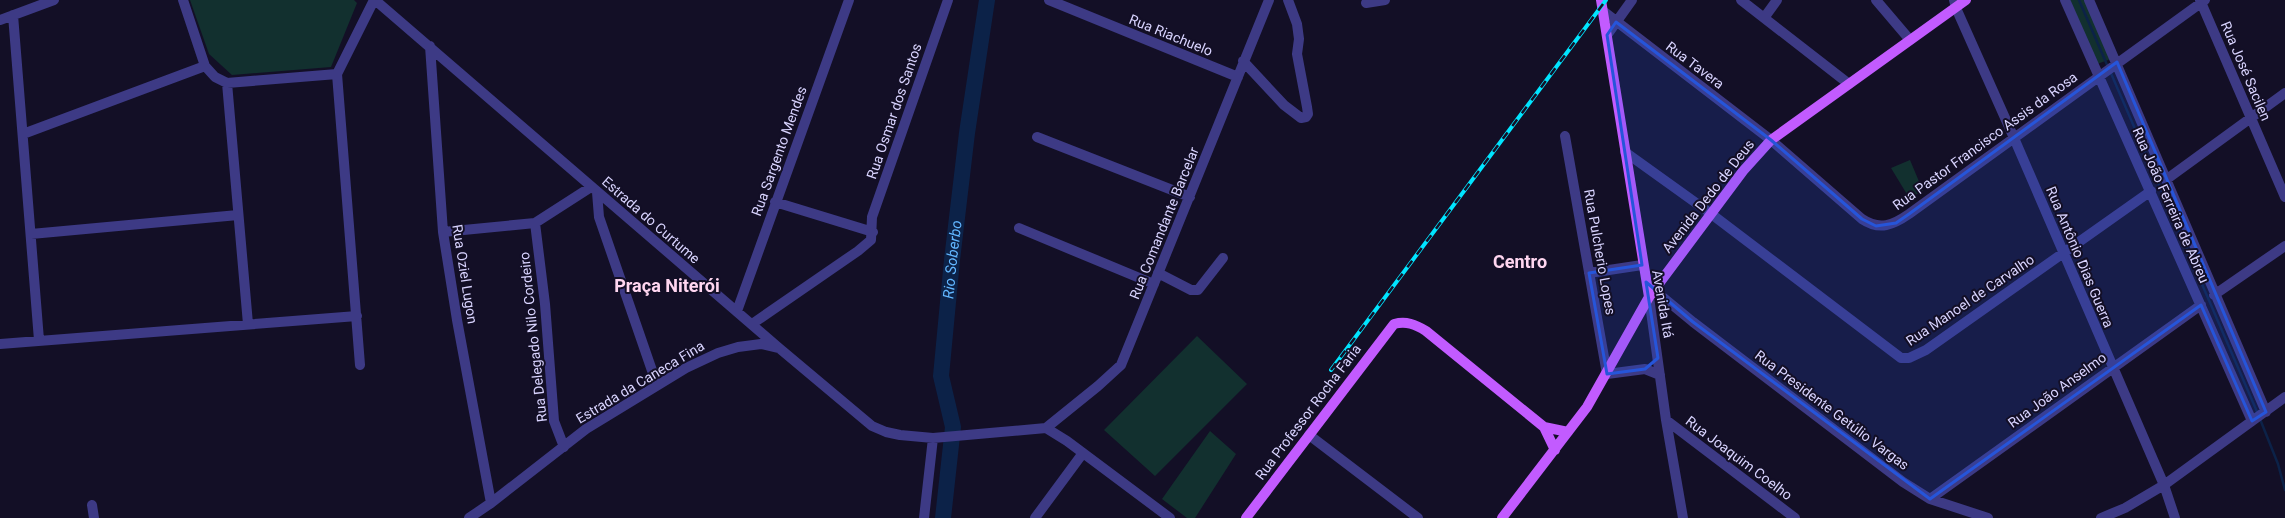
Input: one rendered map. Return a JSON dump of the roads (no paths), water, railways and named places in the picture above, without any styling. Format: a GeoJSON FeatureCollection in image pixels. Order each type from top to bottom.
{"type":"FeatureCollection","features":[{"type":"Feature","properties":{"kind":"main road","name":"Avenida Itá"},"geometry":{"type":"LineString","coordinates":[[1601,0],[1642,265],[1651,293]]}},
{"type":"Feature","properties":{"kind":"main road","name":"Avenida Dedo de Deus"},"geometry":{"type":"LineString","coordinates":[[1502,518],[1590,402],[1608,374],[1651,293],[1710,213],[1771,140],[1910,40],[1955,4],[1966,0]]}},
{"type":"Feature","properties":{"kind":"main road","name":"Rua Professor Rocha Faria"},"geometry":{"type":"LineString","coordinates":[[1246,518],[1394,324],[1409,323],[1426,331],[1544,427]]}},
{"type":"Feature","properties":{"kind":"main road"},"geometry":{"type":"LineString","coordinates":[[1544,427],[1568,432]]}},
{"type":"Feature","properties":{"kind":"main road"},"geometry":{"type":"LineString","coordinates":[[1544,427],[1555,450]]}},
{"type":"Feature","properties":{"kind":"street"},"geometry":{"type":"LineString","coordinates":[[0,20],[54,0]]}},
{"type":"Feature","properties":{"kind":"street"},"geometry":{"type":"LineString","coordinates":[[183,0],[205,66],[215,77],[227,83],[337,74]]}},
{"type":"Feature","properties":{"kind":"street"},"geometry":{"type":"LineString","coordinates":[[360,365],[337,74],[375,0]]}},
{"type":"Feature","properties":{"kind":"street","name":"Estrada do Curtume"},"geometry":{"type":"LineString","coordinates":[[375,0],[430,46],[594,190],[872,426],[886,432],[900,435],[933,438],[970,436],[1046,428]]}},
{"type":"Feature","properties":{"kind":"street","name":"Rua Sargento Mendes"},"geometry":{"type":"LineString","coordinates":[[737,311],[849,0]]}},
{"type":"Feature","properties":{"kind":"street","name":"Rua Osmar dos Santos"},"geometry":{"type":"LineString","coordinates":[[873,232],[872,217],[948,0]]}},
{"type":"Feature","properties":{"kind":"street","name":"Rua Riachuelo"},"geometry":{"type":"LineString","coordinates":[[1049,0],[1238,77]]}},
{"type":"Feature","properties":{"kind":"street","name":"Rua Comandante Barcelar"},"geometry":{"type":"LineString","coordinates":[[1046,428],[1098,386],[1121,365],[1269,0]]}},
{"type":"Feature","properties":{"kind":"street"},"geometry":{"type":"LineString","coordinates":[[1243,61],[1284,105],[1301,118],[1306,117],[1308,114],[1297,54],[1299,39],[1297,24],[1288,0]]}},
{"type":"Feature","properties":{"kind":"street"},"geometry":{"type":"LineString","coordinates":[[1366,4],[1385,0]]}},
{"type":"Feature","properties":{"kind":"street"},"geometry":{"type":"LineString","coordinates":[[1606,36],[1632,0]]}},
{"type":"Feature","properties":{"kind":"street"},"geometry":{"type":"LineString","coordinates":[[1741,0],[1849,84]]}},
{"type":"Feature","properties":{"kind":"street"},"geometry":{"type":"LineString","coordinates":[[1764,18],[1777,0]]}},
{"type":"Feature","properties":{"kind":"street"},"geometry":{"type":"LineString","coordinates":[[1876,0],[1910,40]]}},
{"type":"Feature","properties":{"kind":"street","name":"Rua João Ferreira de Abreu"},"geometry":{"type":"LineString","coordinates":[[2065,0],[2252,421]]}},
{"type":"Feature","properties":{"kind":"street","name":"Rua João Ferreira de Abreu"},"geometry":{"type":"LineString","coordinates":[[2090,0],[2114,64],[2167,179],[2214,295],[2266,412]]}},
{"type":"Feature","properties":{"kind":"street","name":"Rua Pastor Francisco Assis da Rosa"},"geometry":{"type":"LineString","coordinates":[[1771,140],[1862,220],[1869,224],[1882,227],[1896,223],[2014,138],[2099,74],[2202,1]]}},
{"type":"Feature","properties":{"kind":"street","name":"Rua José Sacilen"},"geometry":{"type":"LineString","coordinates":[[2202,1],[2285,197]]}},
{"type":"Feature","properties":{"kind":"street","name":"Rua Antônio Dias Guerra"},"geometry":{"type":"LineString","coordinates":[[1955,4],[2164,485],[2175,518]]}},
{"type":"Feature","properties":{"kind":"street","name":"Rua Tavera"},"geometry":{"type":"LineString","coordinates":[[1603,11],[1771,140]]}},
{"type":"Feature","properties":{"kind":"street"},"geometry":{"type":"LineString","coordinates":[[13,15],[39,340]]}},
{"type":"Feature","properties":{"kind":"street","name":"Rua Oziel Lugon"},"geometry":{"type":"LineString","coordinates":[[430,46],[443,232],[454,305],[491,503]]}},
{"type":"Feature","properties":{"kind":"street"},"geometry":{"type":"LineString","coordinates":[[23,134],[205,66]]}},
{"type":"Feature","properties":{"kind":"street"},"geometry":{"type":"LineString","coordinates":[[227,83],[248,324]]}},
{"type":"Feature","properties":{"kind":"street"},"geometry":{"type":"LineString","coordinates":[[2167,179],[2285,94]]}},
{"type":"Feature","properties":{"kind":"street","name":"Rua Pulcherio Lopes"},"geometry":{"type":"LineString","coordinates":[[1565,136],[1608,374]]}},
{"type":"Feature","properties":{"kind":"street"},"geometry":{"type":"LineString","coordinates":[[1036,137],[1190,197]]}},
{"type":"Feature","properties":{"kind":"street"},"geometry":{"type":"LineString","coordinates":[[1625,152],[1710,213]]}},
{"type":"Feature","properties":{"kind":"street"},"geometry":{"type":"LineString","coordinates":[[443,232],[535,223],[594,190],[599,217],[657,385]]}},
{"type":"Feature","properties":{"kind":"street","name":"Rua Manoel de Carvalho"},"geometry":{"type":"LineString","coordinates":[[1710,213],[1901,358],[1909,358],[1926,350],[2064,254],[2151,191]]}},
{"type":"Feature","properties":{"kind":"street"},"geometry":{"type":"LineString","coordinates":[[752,324],[858,251],[871,240],[873,232],[775,202]]}},
{"type":"Feature","properties":{"kind":"street"},"geometry":{"type":"LineString","coordinates":[[31,234],[238,215]]}},
{"type":"Feature","properties":{"kind":"street","name":"Rua Delegado Nilo Cordeiro"},"geometry":{"type":"LineString","coordinates":[[535,223],[545,304],[554,421],[564,447]]}},
{"type":"Feature","properties":{"kind":"street"},"geometry":{"type":"LineString","coordinates":[[1019,228],[1154,284]]}},
{"type":"Feature","properties":{"kind":"street"},"geometry":{"type":"LineString","coordinates":[[2214,295],[2285,246]]}},
{"type":"Feature","properties":{"kind":"street"},"geometry":{"type":"LineString","coordinates":[[1158,273],[1192,290],[1198,290],[1223,258]]}},
{"type":"Feature","properties":{"kind":"street"},"geometry":{"type":"LineString","coordinates":[[1589,273],[1642,265]]}},
{"type":"Feature","properties":{"kind":"street","name":"Rua Presidente Getúlio Vargas"},"geometry":{"type":"LineString","coordinates":[[1651,293],[1670,304],[1903,482],[1930,499],[1988,518]]}},
{"type":"Feature","properties":{"kind":"street","name":"Avenida Itá"},"geometry":{"type":"LineString","coordinates":[[1651,293],[1652,315],[1666,420],[1683,518]]}},
{"type":"Feature","properties":{"kind":"street"},"geometry":{"type":"LineString","coordinates":[[1652,315],[1658,304],[1670,304]]}},
{"type":"Feature","properties":{"kind":"street","name":"Rua João Anselmo"},"geometry":{"type":"LineString","coordinates":[[1930,499],[2201,305]]}},
{"type":"Feature","properties":{"kind":"street"},"geometry":{"type":"LineString","coordinates":[[0,344],[357,316]]}},
{"type":"Feature","properties":{"kind":"street"},"geometry":{"type":"LineString","coordinates":[[761,344],[764,341],[764,334]]}},
{"type":"Feature","properties":{"kind":"street","name":"Estrada da Caneca Fina"},"geometry":{"type":"LineString","coordinates":[[469,518],[491,503],[591,425],[657,385],[718,353],[738,347],[761,344],[779,348]]}},
{"type":"Feature","properties":{"kind":"street"},"geometry":{"type":"LineString","coordinates":[[1645,369],[1658,358]]}},
{"type":"Feature","properties":{"kind":"street"},"geometry":{"type":"LineString","coordinates":[[1608,374],[1645,369],[1660,375]]}},
{"type":"Feature","properties":{"kind":"street"},"geometry":{"type":"LineString","coordinates":[[2101,518],[2125,508],[2164,485],[2285,397]]}},
{"type":"Feature","properties":{"kind":"street","name":"Rua Joaquim Coelho"},"geometry":{"type":"LineString","coordinates":[[1666,420],[1795,518]]}},
{"type":"Feature","properties":{"kind":"street"},"geometry":{"type":"LineString","coordinates":[[1046,428],[1083,453],[1170,518]]}},
{"type":"Feature","properties":{"kind":"street"},"geometry":{"type":"LineString","coordinates":[[1309,435],[1418,518]]}},
{"type":"Feature","properties":{"kind":"street"},"geometry":{"type":"LineString","coordinates":[[924,518],[933,438]]}},
{"type":"Feature","properties":{"kind":"street"},"geometry":{"type":"LineString","coordinates":[[1035,518],[1083,453]]}},
{"type":"Feature","properties":{"kind":"street"},"geometry":{"type":"LineString","coordinates":[[92,505],[94,518]]}},
{"type":"Feature","properties":{"kind":"waterway","name":"Rio Soberbo"},"geometry":{"type":"LineString","coordinates":[[943,518],[953,427],[941,376],[952,260],[967,133],[987,0]]}},
{"type":"Feature","properties":{"kind":"waterway"},"geometry":{"type":"LineString","coordinates":[[2079,0],[2108,67]]}},
{"type":"Feature","properties":{"kind":"waterway"},"geometry":{"type":"LineString","coordinates":[[2110,71],[2258,414]]}},
{"type":"Feature","properties":{"kind":"waterway"},"geometry":{"type":"LineString","coordinates":[[2260,419],[2278,464],[2285,490]]}},
{"type":"Feature","properties":{"kind":"railway"},"geometry":{"type":"LineString","coordinates":[[1331,370],[1606,0]]}},
{"type":"Feature","properties":{"kind":"district","name":"Centro"},"geometry":{"type":"Point","coordinates":[1520,261]}},
{"type":"Feature","properties":{"kind":"district","name":"Praça Niterói"},"geometry":{"type":"Point","coordinates":[667,285]}}]}
